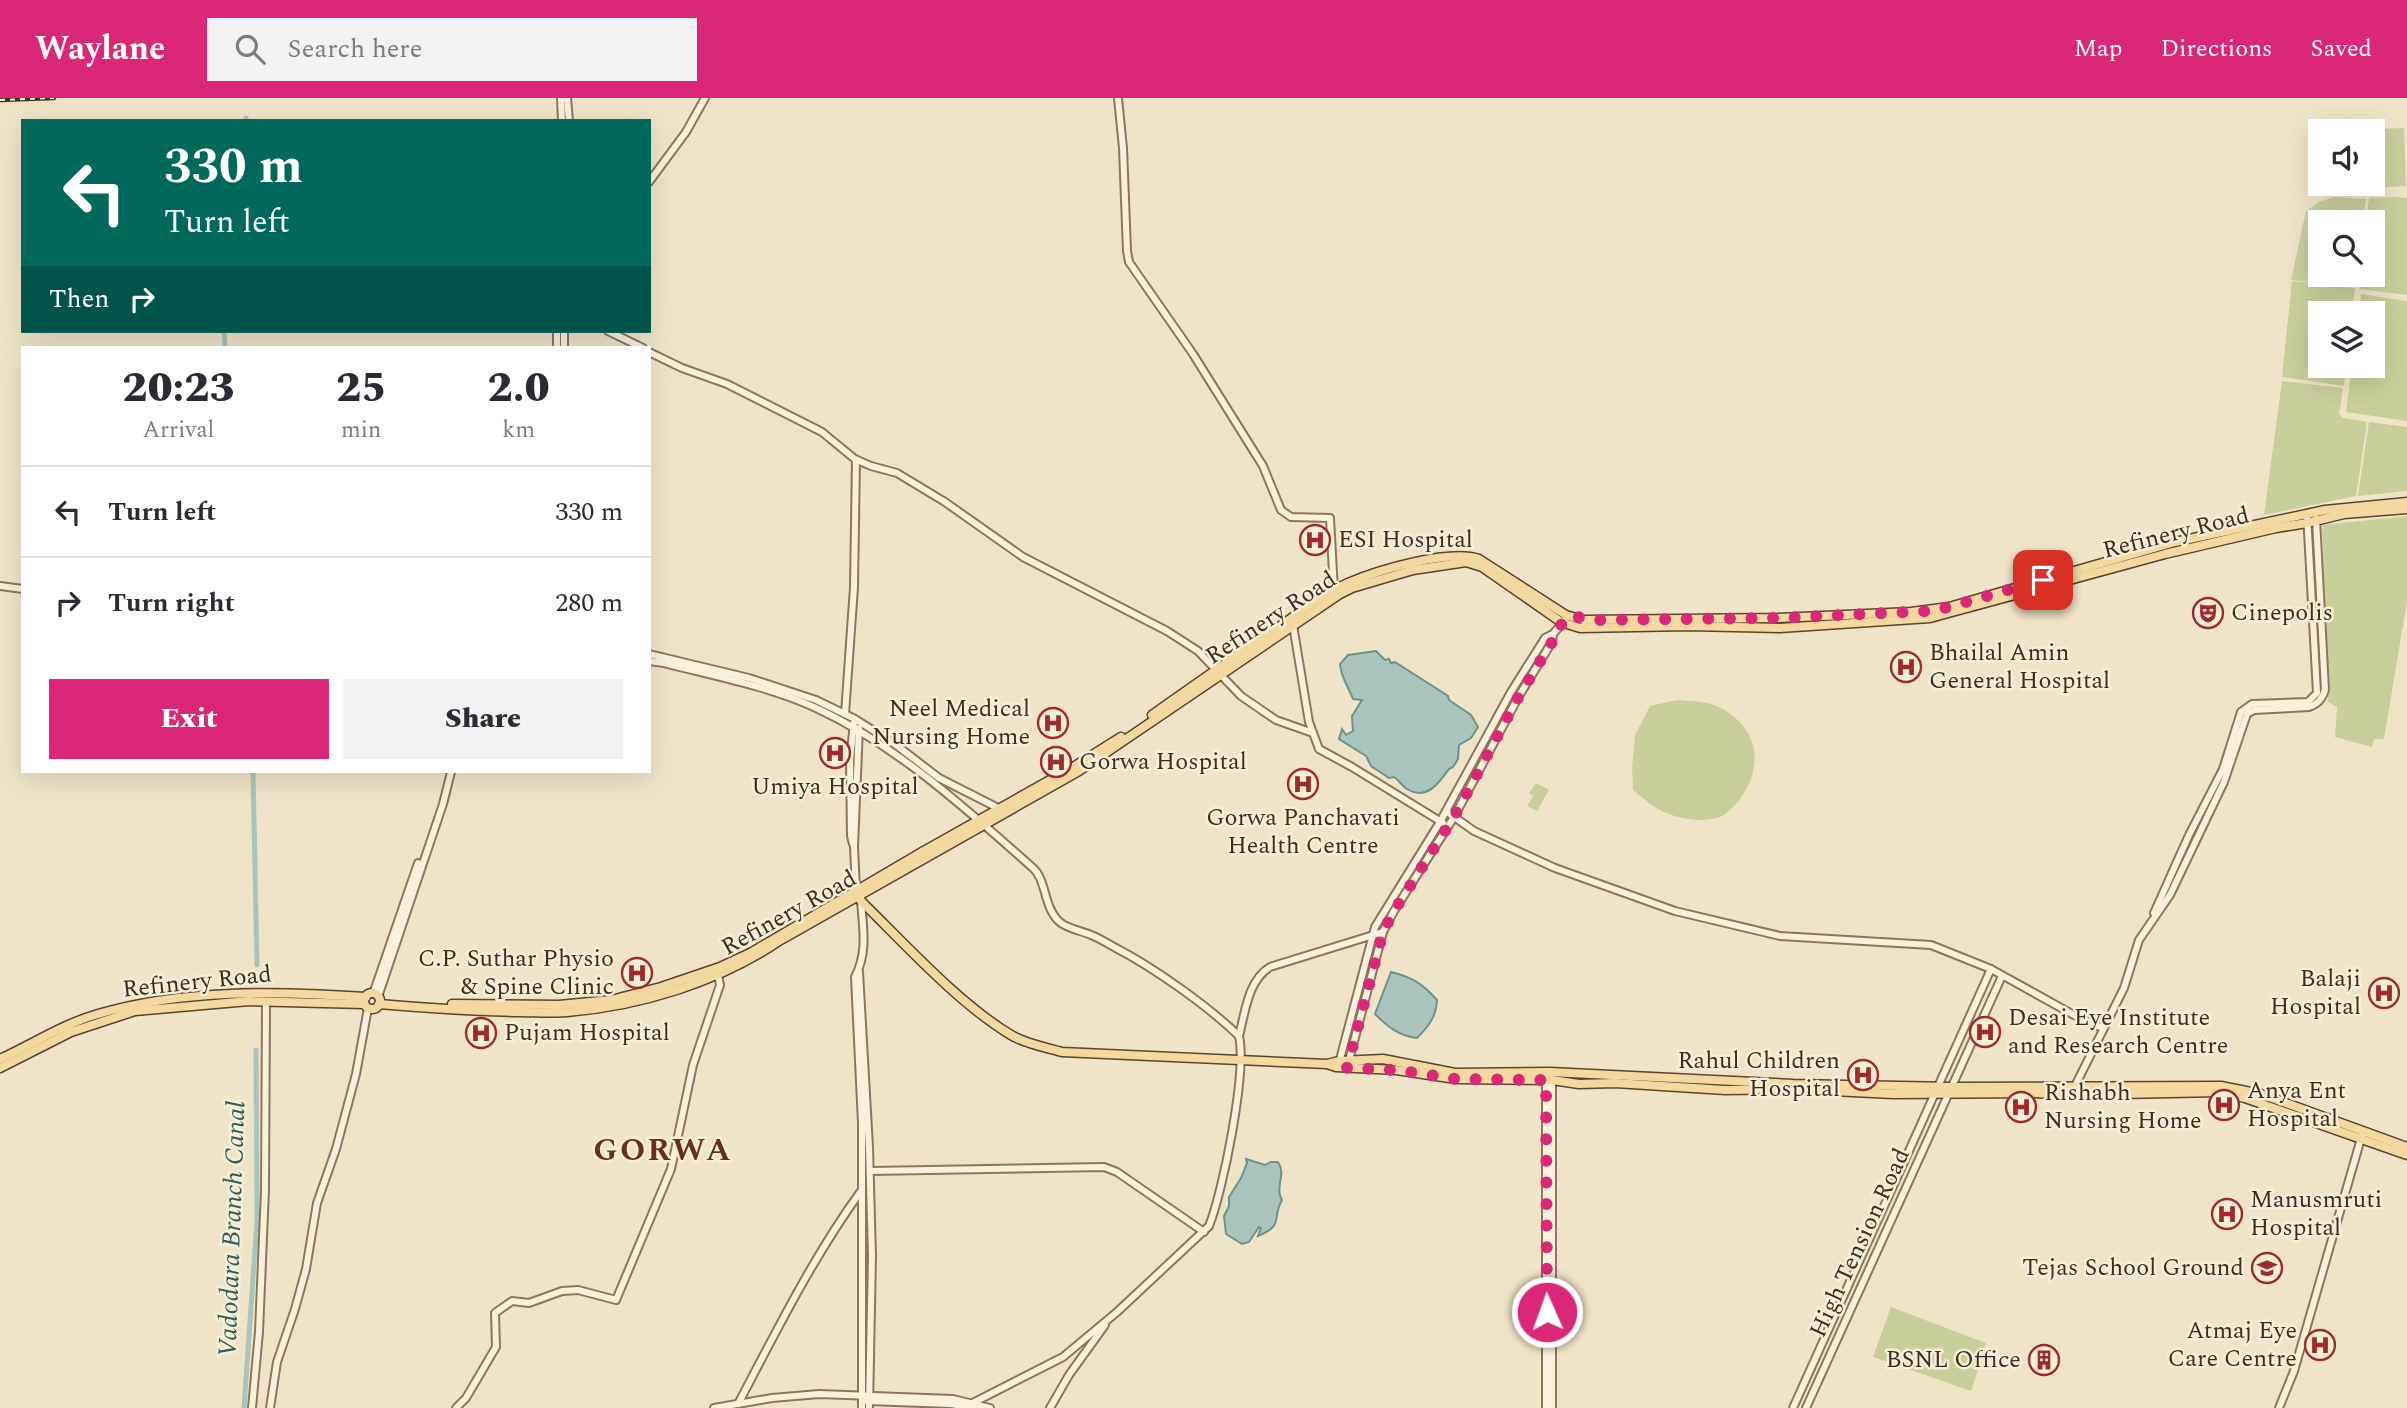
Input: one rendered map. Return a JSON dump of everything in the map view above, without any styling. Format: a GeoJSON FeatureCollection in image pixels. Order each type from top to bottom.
{"type":"FeatureCollection","features":[{"type":"Feature","properties":{"kind":"main road"},"geometry":{"type":"LineString","coordinates":[[2313,518],[2407,502]]}},
{"type":"Feature","properties":{"kind":"main road"},"geometry":{"type":"LineString","coordinates":[[2313,518],[2407,509]]}},
{"type":"Feature","properties":{"kind":"main road","name":"Refinery Road"},"geometry":{"type":"LineString","coordinates":[[1219,671],[1293,625],[1349,583],[1444,557],[1466,556],[1488,564],[1565,620],[1777,618],[1911,612],[1942,609],[1998,597],[2175,542],[2313,518]]}},
{"type":"Feature","properties":{"kind":"main road","name":"Refinery Road"},"geometry":{"type":"LineString","coordinates":[[234,998],[265,1002],[373,1001],[559,1005],[618,999],[718,971],[859,896],[1004,811],[1108,746],[1335,594]]}},
{"type":"Feature","properties":{"kind":"main road"},"geometry":{"type":"LineString","coordinates":[[859,896],[979,1013],[1012,1036],[1062,1052],[1343,1064],[1456,1079],[1549,1080],[1579,1084],[1615,1083],[1725,1090],[2219,1092],[2245,1098],[2333,1130],[2362,1134],[2407,1147]]}},
{"type":"Feature","properties":{"kind":"main road","name":"Refinery Road"},"geometry":{"type":"LineString","coordinates":[[0,1059],[96,1014],[143,1006],[293,993],[373,1001]]}},
{"type":"Feature","properties":{"kind":"main road","name":"Refinery Road"},"geometry":{"type":"LineString","coordinates":[[0,1068],[71,1032],[143,1006]]}},
{"type":"Feature","properties":{"kind":"main road"},"geometry":{"type":"LineString","coordinates":[[1343,1064],[1383,1059],[1455,1073],[1550,1072],[1936,1090]]}},
{"type":"Feature","properties":{"kind":"main road"},"geometry":{"type":"LineString","coordinates":[[2362,1134],[2407,1155]]}},
{"type":"Feature","properties":{"kind":"street"},"geometry":{"type":"LineString","coordinates":[[561,98],[562,119]]}},
{"type":"Feature","properties":{"kind":"street"},"geometry":{"type":"LineString","coordinates":[[567,98],[569,119]]}},
{"type":"Feature","properties":{"kind":"street"},"geometry":{"type":"LineString","coordinates":[[651,179],[687,130],[705,98]]}},
{"type":"Feature","properties":{"kind":"street"},"geometry":{"type":"LineString","coordinates":[[1118,98],[1124,148],[1126,251],[1129,262],[1193,354],[1263,466],[1281,510],[1291,517],[1330,518],[1335,594]]}},
{"type":"Feature","properties":{"kind":"street"},"geometry":{"type":"LineString","coordinates":[[612,333],[639,346]]}},
{"type":"Feature","properties":{"kind":"street"},"geometry":{"type":"LineString","coordinates":[[651,353],[682,368],[727,384],[825,434],[855,459],[900,475],[968,517],[1011,550],[1196,649],[1241,696],[1276,720],[1313,733]]}},
{"type":"Feature","properties":{"kind":"street"},"geometry":{"type":"LineString","coordinates":[[845,714],[855,587],[855,459]]}},
{"type":"Feature","properties":{"kind":"street"},"geometry":{"type":"LineString","coordinates":[[2073,1091],[2124,988],[2139,940],[2170,895],[2224,782],[2247,714],[2254,710],[2309,707],[2317,703],[2323,695],[2325,690],[2313,518]]}},
{"type":"Feature","properties":{"kind":"street"},"geometry":{"type":"LineString","coordinates":[[0,586],[21,589]]}},
{"type":"Feature","properties":{"kind":"street"},"geometry":{"type":"LineString","coordinates":[[1343,1064],[1372,936],[1378,921],[1446,811],[1511,692],[1545,638],[1553,634],[1565,620]]}},
{"type":"Feature","properties":{"kind":"street"},"geometry":{"type":"LineString","coordinates":[[1293,625],[1313,733],[1319,749],[1447,826]]}},
{"type":"Feature","properties":{"kind":"street"},"geometry":{"type":"LineString","coordinates":[[1343,1064],[1383,932],[1454,817],[1519,696],[1552,642],[1553,634]]}},
{"type":"Feature","properties":{"kind":"street"},"geometry":{"type":"LineString","coordinates":[[651,655],[762,688],[857,724],[896,745],[939,778],[1004,811]]}},
{"type":"Feature","properties":{"kind":"street"},"geometry":{"type":"LineString","coordinates":[[651,662],[692,667],[765,683],[816,700],[845,714],[945,790],[1036,871],[1047,904],[1062,925],[1094,936],[1133,957],[1181,990],[1239,1036]]}},
{"type":"Feature","properties":{"kind":"street"},"geometry":{"type":"LineString","coordinates":[[857,724],[854,846],[864,950],[859,970],[861,1314],[865,1401]]}},
{"type":"Feature","properties":{"kind":"street"},"geometry":{"type":"LineString","coordinates":[[270,1408],[277,1362],[306,1269],[317,1203],[336,1149],[373,1001],[443,804],[449,773]]}},
{"type":"Feature","properties":{"kind":"street"},"geometry":{"type":"LineString","coordinates":[[1446,811],[1474,831],[1555,868],[1675,911],[1780,936],[1931,945],[1991,969],[2078,1018],[2103,1028]]}},
{"type":"Feature","properties":{"kind":"street"},"geometry":{"type":"LineString","coordinates":[[969,1406],[1063,1357],[1209,1226],[1216,1207],[1235,1107],[1240,1058],[1239,1036],[1251,989],[1260,973],[1270,967],[1383,932]]}},
{"type":"Feature","properties":{"kind":"street","name":"High Tension Road"},"geometry":{"type":"LineString","coordinates":[[1793,1408],[1991,969]]}},
{"type":"Feature","properties":{"kind":"street"},"geometry":{"type":"LineString","coordinates":[[456,1408],[466,1398],[496,1347],[495,1313],[501,1307],[512,1301],[529,1303],[562,1291],[578,1290],[616,1300],[671,1169],[693,1065],[720,985],[718,971]]}},
{"type":"Feature","properties":{"kind":"street","name":"High Tension Road"},"geometry":{"type":"LineString","coordinates":[[1806,1408],[2002,976]]}},
{"type":"Feature","properties":{"kind":"street"},"geometry":{"type":"LineString","coordinates":[[253,1408],[265,1203],[265,1002]]}},
{"type":"Feature","properties":{"kind":"street"},"geometry":{"type":"LineString","coordinates":[[860,1039],[870,1175],[872,1256],[865,1401]]}},
{"type":"Feature","properties":{"kind":"street"},"geometry":{"type":"LineString","coordinates":[[1546,1408],[1549,1080]]}},
{"type":"Feature","properties":{"kind":"street"},"geometry":{"type":"LineString","coordinates":[[1549,1080],[1552,1408]]}},
{"type":"Feature","properties":{"kind":"street"},"geometry":{"type":"LineString","coordinates":[[2280,1408],[2294,1371],[2362,1134]]}},
{"type":"Feature","properties":{"kind":"street"},"geometry":{"type":"LineString","coordinates":[[870,1175],[1104,1167],[1117,1172],[1204,1232]]}},
{"type":"Feature","properties":{"kind":"street"},"geometry":{"type":"LineString","coordinates":[[738,1404],[783,1320],[870,1175]]}},
{"type":"Feature","properties":{"kind":"street"},"geometry":{"type":"LineString","coordinates":[[861,1314],[870,1314]]}},
{"type":"Feature","properties":{"kind":"street"},"geometry":{"type":"LineString","coordinates":[[1050,1408],[1069,1375],[1110,1317]]}},
{"type":"Feature","properties":{"kind":"street"},"geometry":{"type":"LineString","coordinates":[[714,1408],[798,1395],[849,1396],[865,1401],[953,1399],[969,1406],[990,1408]]}},
{"type":"Feature","properties":{"kind":"green space"},"geometry":{"type":"Polygon","coordinates":[[[2404,128],[2406,186],[2385,187],[2385,129],[2404,128]]]}},
{"type":"Feature","properties":{"kind":"green space"},"geometry":{"type":"Polygon","coordinates":[[[2335,197],[2366,199],[2365,210],[2308,210],[2308,282],[2291,280],[2306,211],[2319,202],[2335,197]]]}},
{"type":"Feature","properties":{"kind":"green space"},"geometry":{"type":"Polygon","coordinates":[[[2369,198],[2407,198],[2407,295],[2359,289],[2385,287],[2385,210],[2368,210],[2369,198]]]}},
{"type":"Feature","properties":{"kind":"green space"},"geometry":{"type":"Polygon","coordinates":[[[2292,281],[2308,283],[2308,287],[2355,288],[2353,301],[2308,301],[2308,378],[2345,378],[2344,386],[2282,377],[2292,281]]]}},
{"type":"Feature","properties":{"kind":"green space"},"geometry":{"type":"Polygon","coordinates":[[[2361,294],[2407,301],[2407,421],[2346,412],[2350,378],[2385,378],[2385,301],[2360,301],[2361,294]]]}},
{"type":"Feature","properties":{"kind":"green space"},"geometry":{"type":"Polygon","coordinates":[[[2282,381],[2343,388],[2339,414],[2343,418],[2367,422],[2356,496],[2264,515],[2282,381]]]}},
{"type":"Feature","properties":{"kind":"green space"},"geometry":{"type":"Polygon","coordinates":[[[2369,422],[2407,427],[2407,491],[2358,496],[2369,422]]]}},
{"type":"Feature","properties":{"kind":"green space"},"geometry":{"type":"Polygon","coordinates":[[[2407,516],[2407,601],[2384,739],[2374,739],[2372,747],[2335,737],[2337,707],[2328,702],[2322,525],[2407,516]]]}},
{"type":"Feature","properties":{"kind":"green space"},"geometry":{"type":"Polygon","coordinates":[[[1677,700],[1704,702],[1719,707],[1740,722],[1752,741],[1754,763],[1747,788],[1740,799],[1722,816],[1695,820],[1675,816],[1655,807],[1633,790],[1635,735],[1650,706],[1677,700]]]}},
{"type":"Feature","properties":{"kind":"green space"},"geometry":{"type":"Polygon","coordinates":[[[1536,783],[1549,790],[1537,811],[1527,806],[1533,796],[1529,793],[1536,783]]]}},
{"type":"Feature","properties":{"kind":"green space"},"geometry":{"type":"Polygon","coordinates":[[[1891,1307],[1986,1343],[1971,1391],[1873,1357],[1891,1307]]]}},
{"type":"Feature","properties":{"kind":"water"},"geometry":{"type":"Polygon","coordinates":[[[1376,651],[1385,660],[1395,662],[1448,696],[1449,700],[1471,715],[1478,727],[1471,738],[1459,745],[1458,759],[1453,767],[1437,785],[1426,792],[1407,789],[1394,777],[1389,778],[1371,766],[1366,756],[1339,739],[1342,729],[1346,735],[1353,731],[1352,716],[1362,700],[1353,699],[1340,664],[1348,655],[1376,651]]]}},
{"type":"Feature","properties":{"kind":"water"},"geometry":{"type":"Polygon","coordinates":[[[1391,972],[1417,982],[1437,1000],[1431,1021],[1417,1038],[1394,1030],[1375,1014],[1391,972]]]}},
{"type":"Feature","properties":{"kind":"water"},"geometry":{"type":"Polygon","coordinates":[[[1246,1159],[1265,1165],[1278,1162],[1282,1200],[1275,1225],[1258,1236],[1259,1227],[1249,1242],[1242,1244],[1226,1234],[1224,1216],[1229,1206],[1229,1197],[1247,1163],[1246,1159]]]}},
{"type":"Feature","properties":{"kind":"waterway","name":"Vadodara Branch Canal"},"geometry":{"type":"LineString","coordinates":[[224,333],[225,346]]}},
{"type":"Feature","properties":{"kind":"waterway","name":"Vadodara Branch Canal"},"geometry":{"type":"LineString","coordinates":[[253,773],[257,965]]}},
{"type":"Feature","properties":{"kind":"waterway","name":"Vadodara Branch Canal"},"geometry":{"type":"LineString","coordinates":[[244,1408],[257,1220],[256,1050]]}},
{"type":"Feature","properties":{"kind":"railway"},"geometry":{"type":"LineString","coordinates":[[0,100],[54,98]]}},
{"type":"Feature","properties":{"kind":"place","name":"ESI Hospital"},"geometry":{"type":"Point","coordinates":[1315,540]}},
{"type":"Feature","properties":{"kind":"place","name":"Cinepolis"},"geometry":{"type":"Point","coordinates":[2208,613]}},
{"type":"Feature","properties":{"kind":"place","name":"Bhailal Amin General Hospital"},"geometry":{"type":"Point","coordinates":[1906,667]}},
{"type":"Feature","properties":{"kind":"place","name":"Neel Medical Nursing Home"},"geometry":{"type":"Point","coordinates":[1053,723]}},
{"type":"Feature","properties":{"kind":"place","name":"Umiya Hospital"},"geometry":{"type":"Point","coordinates":[835,753]}},
{"type":"Feature","properties":{"kind":"place","name":"Gorwa Hospital"},"geometry":{"type":"Point","coordinates":[1056,762]}},
{"type":"Feature","properties":{"kind":"place","name":"Gorwa Panchavati Health Centre"},"geometry":{"type":"Point","coordinates":[1303,784]}},
{"type":"Feature","properties":{"kind":"place","name":"C.P. Suthar Physio & Spine Clinic"},"geometry":{"type":"Point","coordinates":[637,973]}},
{"type":"Feature","properties":{"kind":"place","name":"Balaji Hospital"},"geometry":{"type":"Point","coordinates":[2384,993]}},
{"type":"Feature","properties":{"kind":"place","name":"Desai Eye Institute and Research Centre"},"geometry":{"type":"Point","coordinates":[1985,1032]}},
{"type":"Feature","properties":{"kind":"place","name":"Pujam Hospital"},"geometry":{"type":"Point","coordinates":[481,1033]}},
{"type":"Feature","properties":{"kind":"place","name":"Rahul Children Hospital"},"geometry":{"type":"Point","coordinates":[1863,1075]}},
{"type":"Feature","properties":{"kind":"place","name":"Anya Ent Hospital"},"geometry":{"type":"Point","coordinates":[2224,1105]}},
{"type":"Feature","properties":{"kind":"place","name":"Rishabh Nursing Home"},"geometry":{"type":"Point","coordinates":[2021,1107]}},
{"type":"Feature","properties":{"kind":"place","name":"Manusmruti Hospital"},"geometry":{"type":"Point","coordinates":[2227,1214]}},
{"type":"Feature","properties":{"kind":"place","name":"Tejas School Ground"},"geometry":{"type":"Point","coordinates":[2267,1268]}},
{"type":"Feature","properties":{"kind":"place","name":"Atmaj Eye Care Centre"},"geometry":{"type":"Point","coordinates":[2320,1345]}},
{"type":"Feature","properties":{"kind":"place","name":"BSNL Office"},"geometry":{"type":"Point","coordinates":[2044,1360]}},
{"type":"Feature","properties":{"kind":"district","name":"GORWA"},"geometry":{"type":"Point","coordinates":[663,1150]}},
{"type":"Feature","properties":{"kind":"route"},"geometry":{"type":"LineString","coordinates":[[1547,1312],[1546,1080],[1456,1079],[1396,1070],[1347,1068],[1383,932],[1454,817],[1519,696],[1552,642],[1553,634],[1569,616],[1583,620],[1777,618],[1927,611],[2043,580]]}}]}
